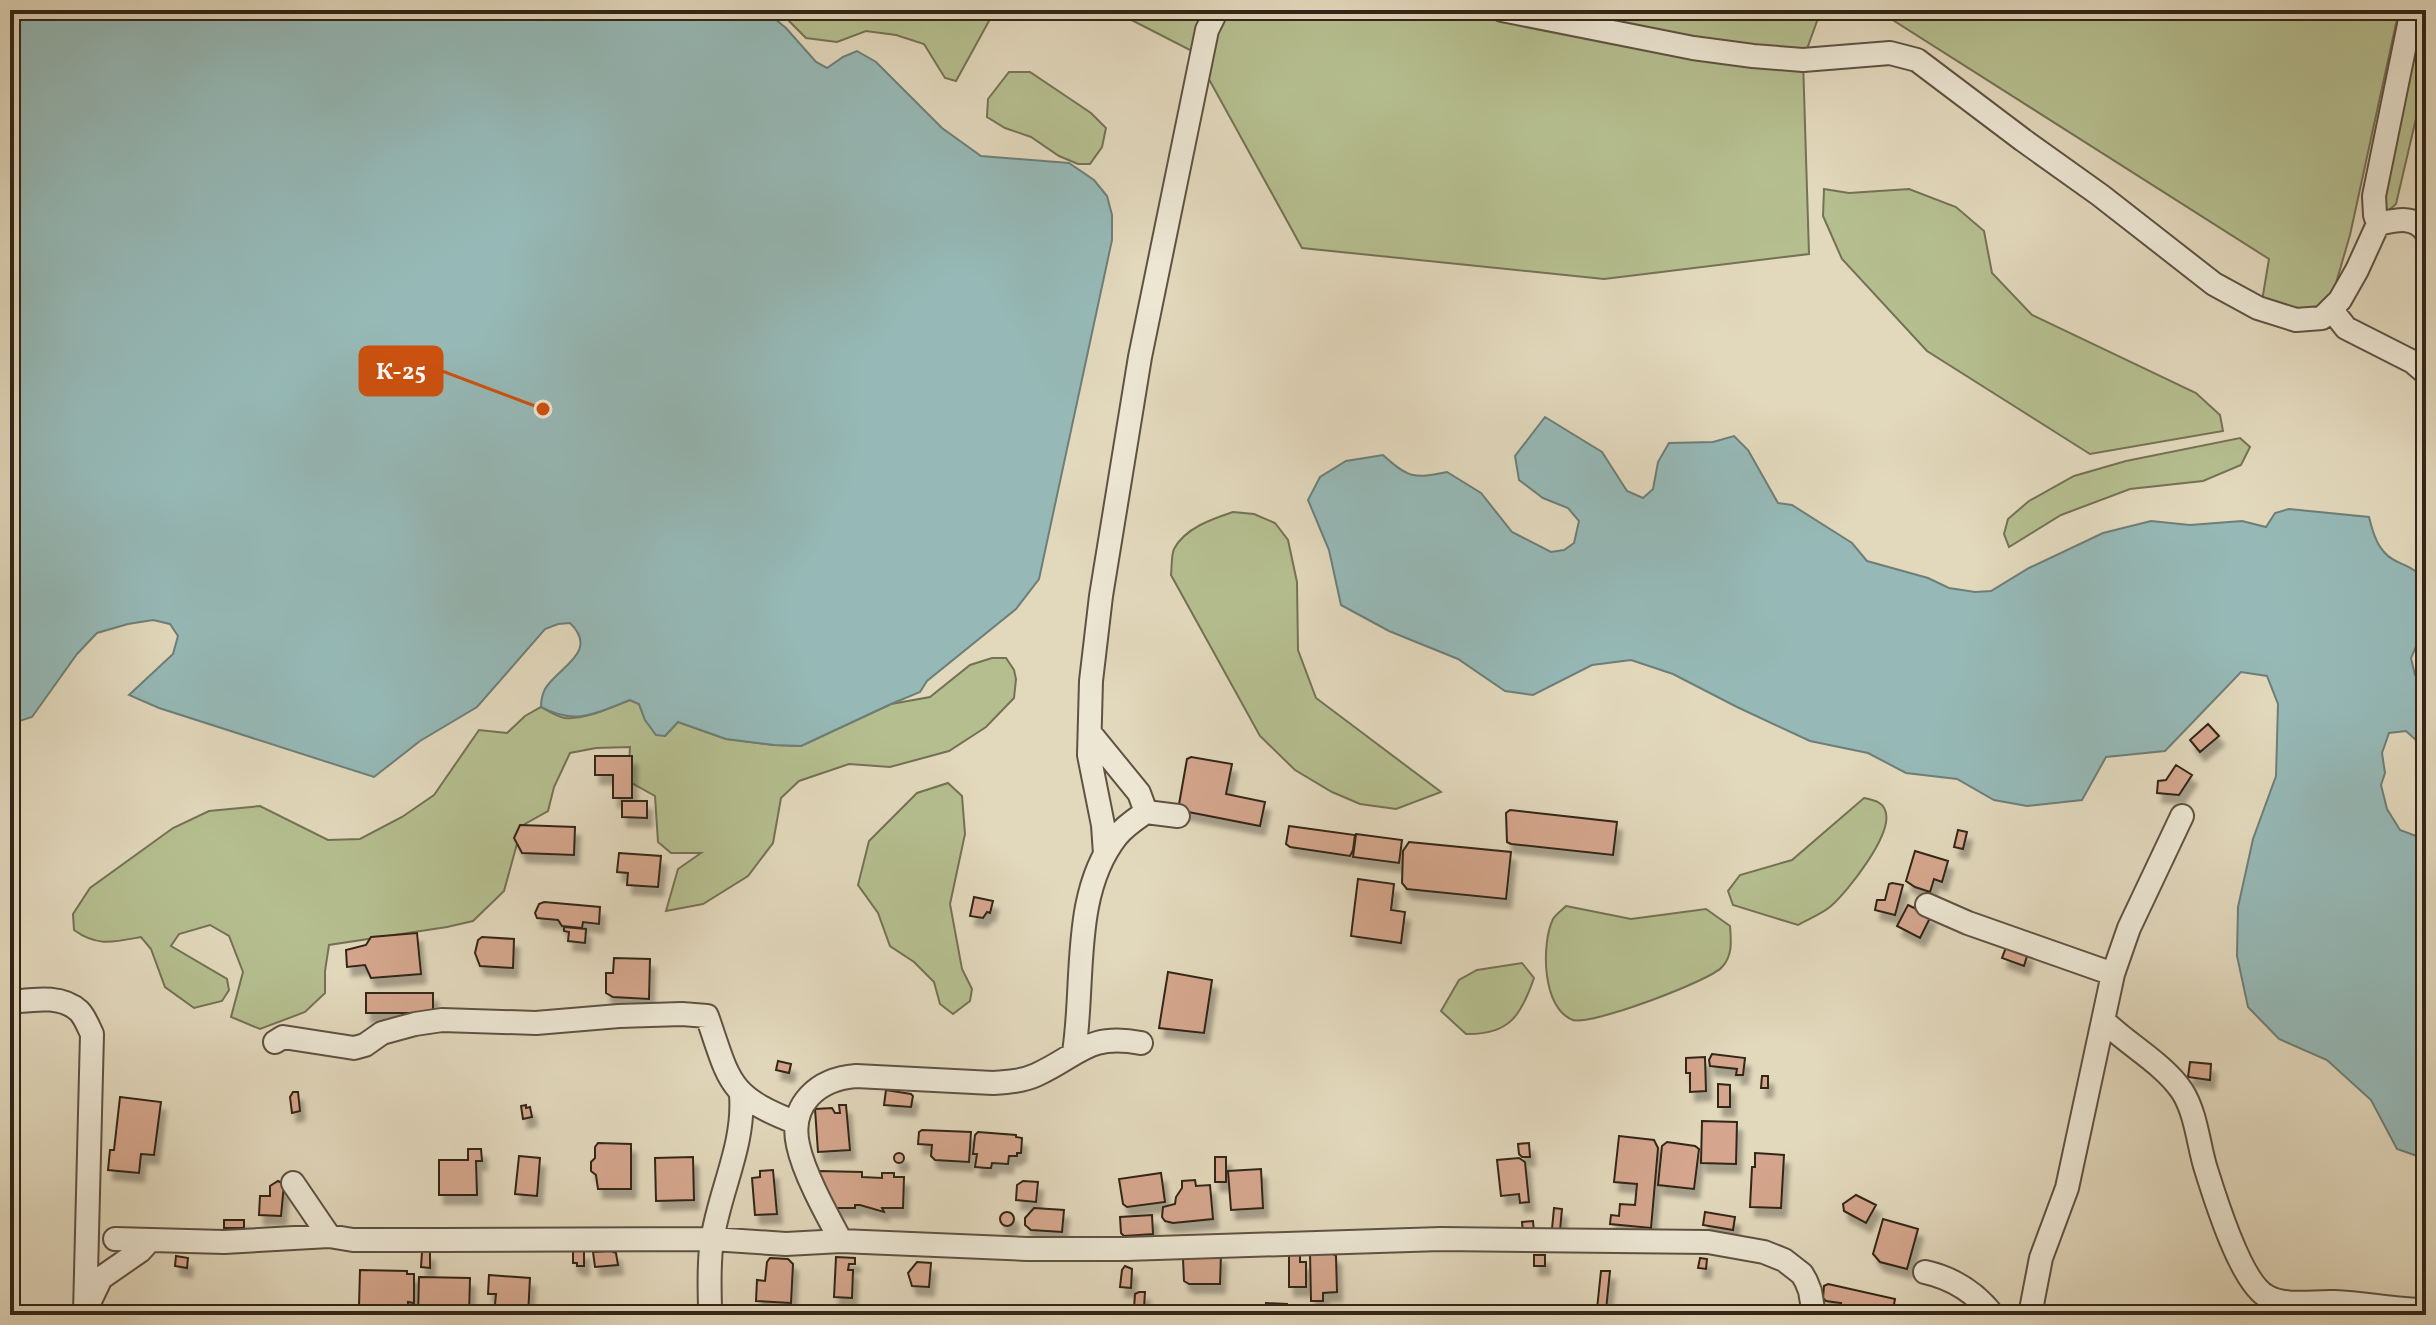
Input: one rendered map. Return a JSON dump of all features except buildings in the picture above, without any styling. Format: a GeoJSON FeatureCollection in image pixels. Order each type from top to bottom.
{"type":"FeatureCollection","features":[{"type":"Feature","properties":{"kind":"street"},"geometry":{"type":"LineString","coordinates":[[1502,10],[1723,52],[1803,60],[1890,53],[1917,60],[2100,195],[2214,284],[2258,308],[2296,320],[2322,318],[2340,300],[2378,224],[2374,196],[2412,10]]}},
{"type":"Feature","properties":{"kind":"street"},"geometry":{"type":"LineString","coordinates":[[1105,854],[1103,825],[1089,755],[1091,681],[1101,596],[1163,238],[1209,17]]}},
{"type":"Feature","properties":{"kind":"street"},"geometry":{"type":"LineString","coordinates":[[2378,224],[2413,221],[2425,228]]}},
{"type":"Feature","properties":{"kind":"street"},"geometry":{"type":"LineString","coordinates":[[2331,309],[2346,328],[2413,362],[2426,373]]}},
{"type":"Feature","properties":{"kind":"street"},"geometry":{"type":"LineString","coordinates":[[1090,733],[1139,793],[1146,812]]}},
{"type":"Feature","properties":{"kind":"street"},"geometry":{"type":"LineString","coordinates":[[1074,1052],[1085,918],[1105,854],[1119,834],[1146,812],[1178,816]]}},
{"type":"Feature","properties":{"kind":"street"},"geometry":{"type":"LineString","coordinates":[[2030,1315],[2041,1258],[2067,1188],[2113,974],[2129,928],[2182,816]]}},
{"type":"Feature","properties":{"kind":"street"},"geometry":{"type":"LineString","coordinates":[[1927,905],[1968,923],[2113,974]]}},
{"type":"Feature","properties":{"kind":"street"},"geometry":{"type":"LineString","coordinates":[[10,1002],[39,999],[67,1003],[82,1013],[92,1034],[85,1314]]}},
{"type":"Feature","properties":{"kind":"street"},"geometry":{"type":"LineString","coordinates":[[275,1042],[283,1037],[354,1048],[365,1045],[382,1033],[442,1020],[536,1023],[619,1016],[707,1016],[726,1074],[741,1095],[797,1123]]}},
{"type":"Feature","properties":{"kind":"street"},"geometry":{"type":"LineString","coordinates":[[2104,1021],[2181,1089],[2190,1108],[2217,1201],[2247,1275],[2267,1297],[2283,1301],[2426,1310]]}},
{"type":"Feature","properties":{"kind":"street"},"geometry":{"type":"LineString","coordinates":[[841,1241],[798,1146],[797,1123],[806,1100],[816,1088],[843,1077],[856,1076],[993,1083],[1014,1081],[1035,1075],[1090,1044],[1118,1039],[1141,1043]]}},
{"type":"Feature","properties":{"kind":"street"},"geometry":{"type":"LineString","coordinates":[[710,1315],[709,1259],[743,1115],[741,1095]]}},
{"type":"Feature","properties":{"kind":"street"},"geometry":{"type":"LineString","coordinates":[[293,1183],[329,1236]]}},
{"type":"Feature","properties":{"kind":"street"},"geometry":{"type":"LineString","coordinates":[[115,1239],[224,1242],[329,1236],[353,1240],[712,1239],[786,1244],[841,1241],[1027,1249],[1441,1239],[1708,1242],[1764,1252],[1784,1260],[1806,1281],[1814,1315]]}},
{"type":"Feature","properties":{"kind":"street"},"geometry":{"type":"LineString","coordinates":[[85,1314],[101,1278],[140,1251],[150,1240]]}},
{"type":"Feature","properties":{"kind":"street"},"geometry":{"type":"LineString","coordinates":[[1925,1272],[1944,1276],[1963,1286],[1993,1315]]}},
{"type":"Feature","properties":{"kind":"green space"},"geometry":{"type":"Polygon","coordinates":[[[778,10],[995,10],[956,81],[945,78],[924,44],[896,35],[866,31],[837,42],[806,38],[778,10]]]}},
{"type":"Feature","properties":{"kind":"green space"},"geometry":{"type":"Polygon","coordinates":[[[1112,10],[1821,10],[1803,60],[1809,254],[1604,279],[1302,248],[1194,52],[1112,10]]]}},
{"type":"Feature","properties":{"kind":"green space"},"geometry":{"type":"Polygon","coordinates":[[[1877,10],[2399,10],[2350,235],[2334,290],[2326,304],[2313,312],[2262,301],[2269,259],[1877,10]]]}},
{"type":"Feature","properties":{"kind":"green space"},"geometry":{"type":"Polygon","coordinates":[[[2417,10],[2426,10],[2426,76],[2396,204],[2387,212],[2377,209],[2417,10]]]}},
{"type":"Feature","properties":{"kind":"green space"},"geometry":{"type":"Polygon","coordinates":[[[1009,72],[1030,72],[1091,113],[1106,128],[1102,147],[1090,164],[1078,164],[1059,156],[1031,137],[1005,128],[987,117],[988,99],[1009,72]]]}},
{"type":"Feature","properties":{"kind":"green space"},"geometry":{"type":"Polygon","coordinates":[[[1824,189],[1849,193],[1909,189],[1956,207],[1984,231],[1992,273],[2032,315],[2196,393],[2220,415],[2223,431],[2090,454],[1927,351],[1842,259],[1823,216],[1824,189]]]}},
{"type":"Feature","properties":{"kind":"green space"},"geometry":{"type":"Polygon","coordinates":[[[2240,438],[2250,447],[2241,465],[2203,481],[2130,489],[2061,515],[2009,547],[2004,534],[2008,519],[2029,501],[2074,476],[2126,461],[2240,438]]]}},
{"type":"Feature","properties":{"kind":"green space"},"geometry":{"type":"Polygon","coordinates":[[[1233,512],[1254,514],[1275,523],[1288,540],[1297,582],[1298,650],[1316,698],[1441,792],[1396,809],[1360,804],[1295,770],[1260,736],[1171,575],[1174,549],[1185,535],[1200,525],[1233,512]]]}},
{"type":"Feature","properties":{"kind":"green space"},"geometry":{"type":"Polygon","coordinates":[[[992,658],[1006,658],[1016,679],[1014,698],[986,727],[949,751],[890,767],[849,764],[799,781],[781,798],[773,843],[748,876],[703,904],[666,911],[678,869],[701,853],[671,853],[658,842],[655,796],[628,781],[630,747],[596,748],[570,753],[554,787],[548,811],[525,824],[504,891],[473,921],[329,945],[325,993],[305,1012],[260,1029],[231,1017],[243,972],[229,936],[210,925],[179,934],[171,946],[227,979],[229,990],[222,1001],[194,1008],[165,987],[151,949],[141,937],[98,941],[74,930],[73,914],[90,888],[173,828],[209,811],[260,806],[328,840],[360,839],[402,817],[434,795],[479,730],[507,733],[525,716],[541,707],[559,716],[573,718],[630,700],[639,704],[645,720],[665,736],[678,722],[726,739],[801,746],[891,704],[930,697],[970,665],[992,658]]]}},
{"type":"Feature","properties":{"kind":"green space"},"geometry":{"type":"Polygon","coordinates":[[[948,783],[962,796],[965,834],[950,904],[962,969],[972,989],[970,1001],[953,1014],[940,1004],[934,982],[914,962],[890,946],[878,913],[858,885],[869,841],[917,793],[948,783]]]}},
{"type":"Feature","properties":{"kind":"green space"},"geometry":{"type":"Polygon","coordinates":[[[1864,798],[1884,807],[1886,820],[1883,832],[1868,861],[1831,906],[1798,925],[1733,905],[1728,891],[1740,875],[1792,860],[1864,798]]]}},
{"type":"Feature","properties":{"kind":"green space"},"geometry":{"type":"Polygon","coordinates":[[[1566,906],[1631,919],[1706,909],[1730,926],[1730,953],[1726,963],[1713,974],[1674,992],[1624,1010],[1573,1020],[1563,1014],[1555,1003],[1546,959],[1553,919],[1566,906]]]}},
{"type":"Feature","properties":{"kind":"green space"},"geometry":{"type":"Polygon","coordinates":[[[1522,963],[1534,978],[1518,1013],[1503,1027],[1466,1034],[1441,1011],[1459,980],[1477,970],[1522,963]]]}},
{"type":"Feature","properties":{"kind":"water"},"geometry":{"type":"Polygon","coordinates":[[[68,10],[764,10],[786,28],[816,62],[827,68],[857,51],[876,62],[942,128],[981,156],[1069,163],[1094,180],[1107,196],[1112,215],[1112,240],[1039,579],[1016,609],[927,681],[920,692],[801,746],[726,739],[678,722],[665,736],[656,735],[645,720],[639,704],[630,700],[576,717],[553,713],[541,707],[545,689],[579,651],[581,642],[570,623],[545,629],[477,707],[420,741],[374,777],[159,708],[129,695],[173,654],[178,636],[170,624],[153,620],[97,633],[77,654],[32,717],[10,724],[10,20],[68,10]]]}},
{"type":"Feature","properties":{"kind":"water"},"geometry":{"type":"Polygon","coordinates":[[[1545,417],[1602,452],[1627,491],[1643,498],[1653,489],[1658,462],[1669,443],[1713,442],[1734,436],[1748,450],[1778,503],[1792,505],[1852,543],[1867,561],[1928,578],[1949,588],[1975,592],[1991,591],[2029,568],[2103,533],[2151,521],[2190,525],[2242,521],[2266,527],[2275,513],[2289,509],[2369,517],[2382,549],[2389,557],[2416,572],[2426,583],[2426,623],[2411,658],[2415,675],[2426,681],[2426,745],[2406,731],[2389,733],[2382,753],[2385,773],[2381,785],[2387,809],[2400,830],[2424,839],[2426,1159],[2397,1149],[2371,1100],[2327,1060],[2279,1039],[2248,1007],[2237,956],[2238,907],[2253,839],[2276,776],[2278,704],[2267,676],[2241,672],[2165,751],[2106,757],[2082,800],[2027,806],[1994,800],[1957,779],[1906,773],[1868,753],[1810,741],[1673,674],[1631,660],[1592,665],[1533,695],[1505,691],[1458,659],[1389,631],[1341,605],[1329,550],[1308,500],[1320,477],[1346,461],[1383,455],[1412,475],[1447,472],[1481,493],[1512,532],[1551,552],[1564,550],[1574,543],[1579,521],[1568,508],[1543,498],[1519,480],[1515,456],[1545,417]]]}},
{"type":"Feature","properties":{"kind":"place","name":"К-25"},"geometry":{"type":"Point","coordinates":[543,409]}}]}
